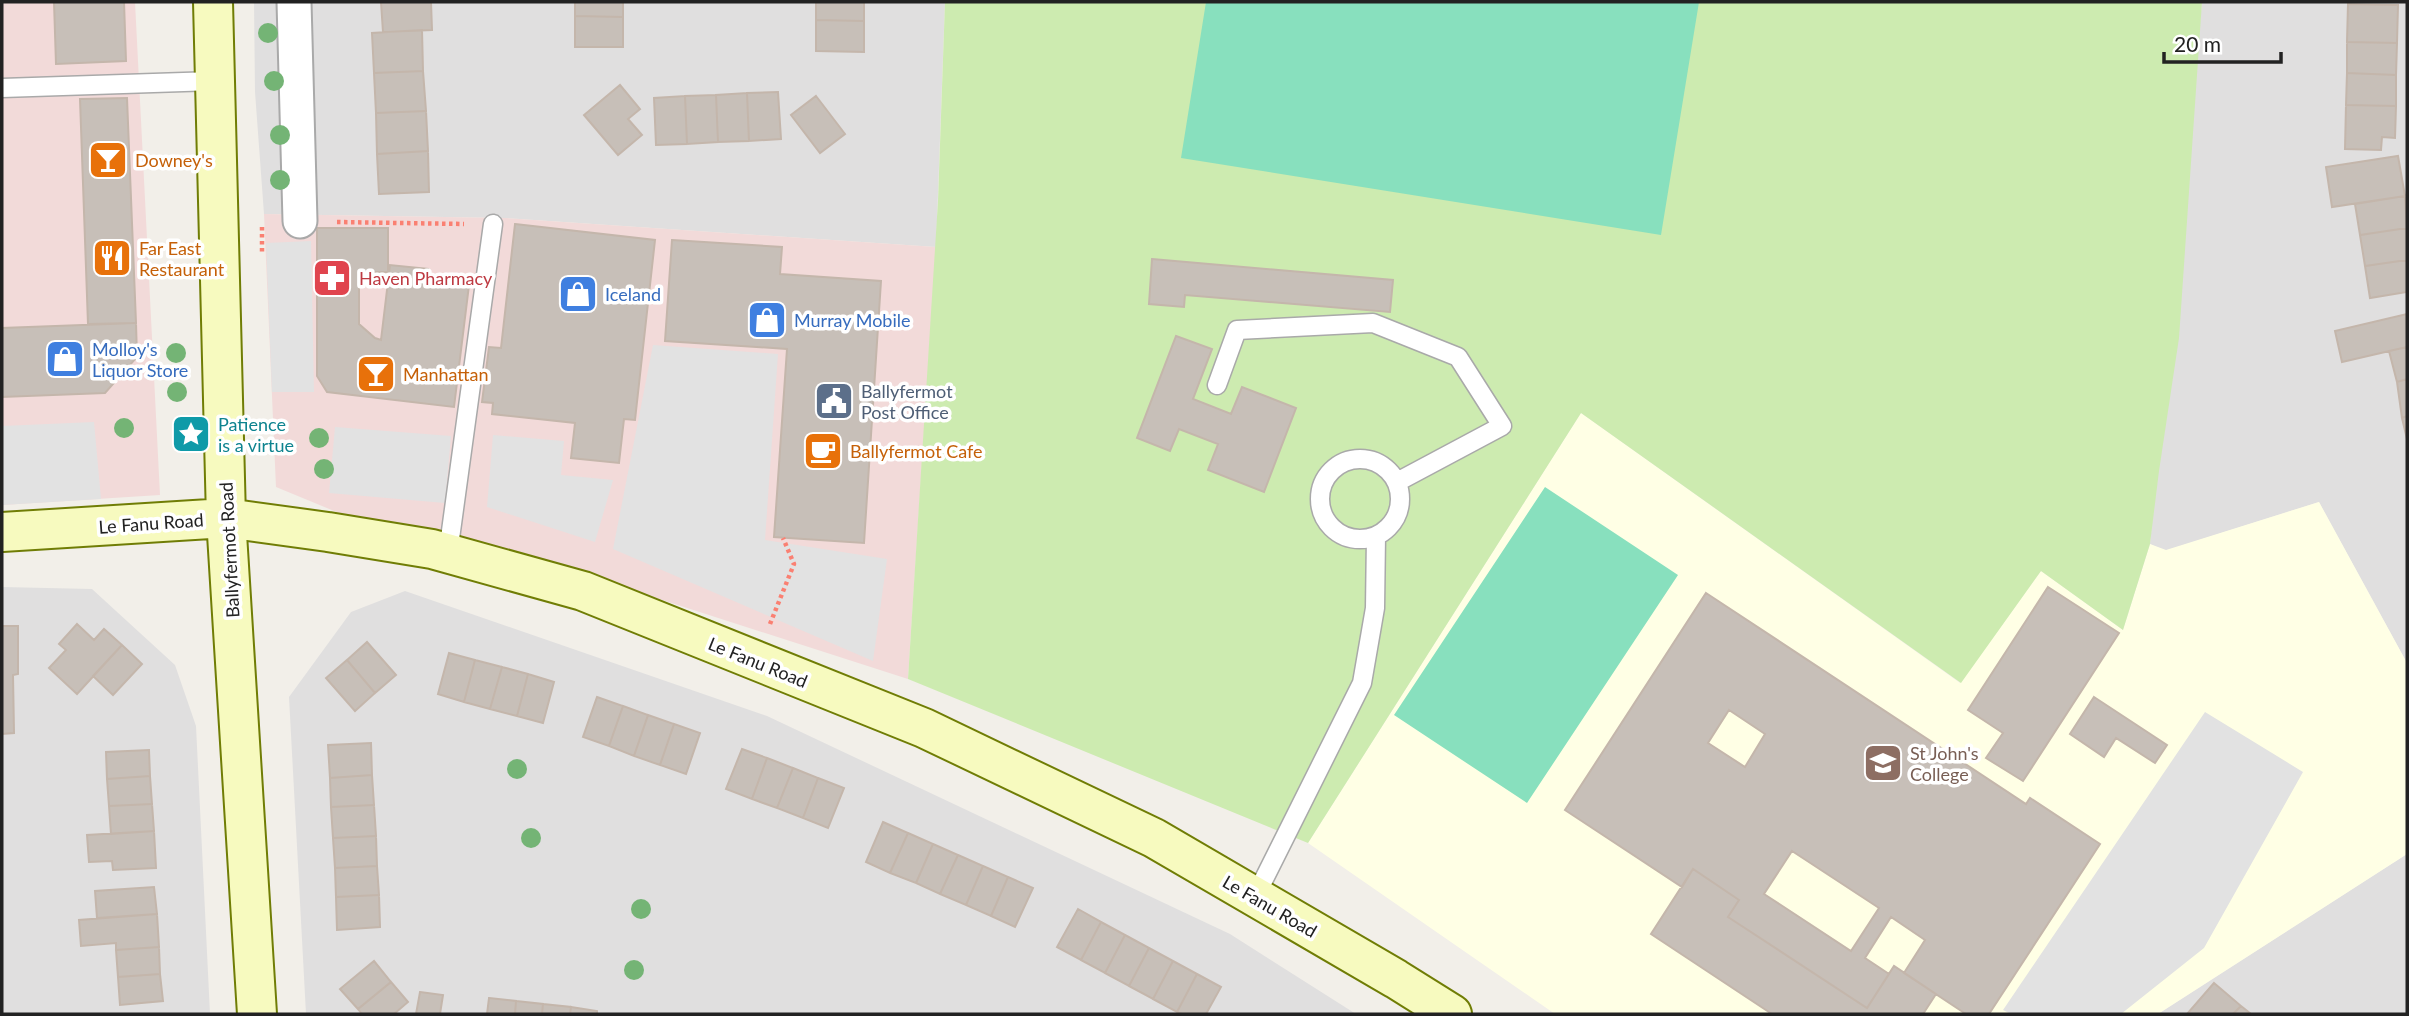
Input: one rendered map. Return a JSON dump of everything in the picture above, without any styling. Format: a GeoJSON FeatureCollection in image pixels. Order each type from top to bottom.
{"type":"FeatureCollection","features":[{"type":"Feature","properties":{"kind":"street","name":"Ballyfermot Road"},"geometry":{"type":"LineString","coordinates":[[213,2],[226,518],[257,1014]]}},
{"type":"Feature","properties":{"kind":"street"},"geometry":{"type":"LineString","coordinates":[[294,2],[300,221]]}},
{"type":"Feature","properties":{"kind":"street","name":"Le Fanu Road"},"geometry":{"type":"LineString","coordinates":[[2,532],[226,518],[328,531],[448,554],[583,591],[924,728],[1154,838],[1452,1014]]}},
{"type":"Feature","properties":{"kind":"lane"},"geometry":{"type":"LineString","coordinates":[[2,88],[214,81]]}},
{"type":"Feature","properties":{"kind":"lane"},"geometry":{"type":"LineString","coordinates":[[448,554],[493,224]]}},
{"type":"Feature","properties":{"kind":"lane"},"geometry":{"type":"LineString","coordinates":[[1217,385],[1237,330],[1373,323],[1458,358],[1502,426],[1397,482]]}},
{"type":"Feature","properties":{"kind":"lane"},"geometry":{"type":"LineString","coordinates":[[1364,458],[1378,462],[1397,482],[1400,495],[1395,520],[1376,536],[1350,538],[1338,533],[1322,513],[1321,486],[1328,474],[1338,465],[1351,459],[1364,458]]}},
{"type":"Feature","properties":{"kind":"lane"},"geometry":{"type":"LineString","coordinates":[[1255,897],[1362,682],[1375,608],[1376,536]]}},
{"type":"Feature","properties":{"kind":"path"},"geometry":{"type":"LineString","coordinates":[[262,256],[262,220],[493,224]]}},
{"type":"Feature","properties":{"kind":"path"},"geometry":{"type":"LineString","coordinates":[[756,661],[794,564],[783,538]]}},
{"type":"Feature","properties":{"kind":"shaded area"},"geometry":{"type":"Polygon","coordinates":[[[2,2],[135,2],[160,495],[2,505],[2,2]]]}},
{"type":"Feature","properties":{"kind":"shaded area"},"geometry":{"type":"Polygon","coordinates":[[[254,2],[945,2],[936,247],[505,218],[264,214],[255,92],[254,2]]]}},
{"type":"Feature","properties":{"kind":"shaded area"},"geometry":{"type":"Polygon","coordinates":[[[2202,2],[2407,2],[2407,663],[2319,502],[2165,551],[2150,544],[2202,2]]]}},
{"type":"Feature","properties":{"kind":"shaded area"},"geometry":{"type":"Polygon","coordinates":[[[264,214],[505,218],[936,247],[908,679],[495,546],[339,513],[276,487],[264,214]]]}},
{"type":"Feature","properties":{"kind":"shaded area"},"geometry":{"type":"Polygon","coordinates":[[[311,241],[314,392],[272,392],[266,243],[311,241]]]}},
{"type":"Feature","properties":{"kind":"shaded area"},"geometry":{"type":"Polygon","coordinates":[[[653,345],[778,354],[765,540],[887,559],[873,661],[613,549],[653,345]]]}},
{"type":"Feature","properties":{"kind":"shaded area","name":"St John's College"},"geometry":{"type":"Polygon","coordinates":[[[1581,413],[1960,683],[2041,571],[2123,630],[2150,544],[2166,550],[2319,502],[2407,663],[2407,854],[2158,1014],[1555,1014],[1308,843],[1581,413]]]}},
{"type":"Feature","properties":{"kind":"shaded area"},"geometry":{"type":"Polygon","coordinates":[[[94,422],[101,499],[2,505],[2,426],[94,422]]]}},
{"type":"Feature","properties":{"kind":"shaded area"},"geometry":{"type":"Polygon","coordinates":[[[335,427],[451,436],[445,503],[329,493],[335,427]]]}},
{"type":"Feature","properties":{"kind":"shaded area"},"geometry":{"type":"Polygon","coordinates":[[[493,435],[564,441],[561,475],[613,480],[595,542],[487,507],[493,435]]]}},
{"type":"Feature","properties":{"kind":"shaded area"},"geometry":{"type":"Polygon","coordinates":[[[2,587],[92,589],[175,665],[196,726],[210,1014],[2,1014],[2,587]]]}},
{"type":"Feature","properties":{"kind":"shaded area"},"geometry":{"type":"Polygon","coordinates":[[[405,591],[767,716],[1230,934],[1356,1014],[306,1014],[289,697],[351,612],[405,591]]]}},
{"type":"Feature","properties":{"kind":"shaded area"},"geometry":{"type":"Polygon","coordinates":[[[2205,712],[2303,772],[2204,948],[2121,1014],[2011,1014],[2003,1010],[2205,712]]]}},
{"type":"Feature","properties":{"kind":"shaded area"},"geometry":{"type":"Polygon","coordinates":[[[2407,854],[2407,1014],[2158,1014],[2407,854]]]}},
{"type":"Feature","properties":{"kind":"green space"},"geometry":{"type":"Polygon","coordinates":[[[945,2],[2202,2],[2179,338],[2150,544],[2123,630],[2041,571],[1961,683],[1581,413],[1308,843],[908,679],[938,201],[945,2]]]}},
{"type":"Feature","properties":{"kind":"green space"},"geometry":{"type":"Polygon","coordinates":[[[1206,2],[1699,2],[1661,235],[1181,158],[1206,2]]]}},
{"type":"Feature","properties":{"kind":"green space"},"geometry":{"type":"Polygon","coordinates":[[[1545,487],[1678,575],[1527,803],[1394,715],[1545,487]]]}},
{"type":"Feature","properties":{"kind":"building"},"geometry":{"type":"Polygon","coordinates":[[[54,2],[124,2],[126,61],[56,64],[54,2]]]}},
{"type":"Feature","properties":{"kind":"building"},"geometry":{"type":"Polygon","coordinates":[[[381,2],[431,2],[432,30],[383,32],[381,2]]]}},
{"type":"Feature","properties":{"kind":"building"},"geometry":{"type":"Polygon","coordinates":[[[575,2],[623,2],[623,17],[575,16],[575,2]]]}},
{"type":"Feature","properties":{"kind":"building"},"geometry":{"type":"Polygon","coordinates":[[[816,2],[864,2],[864,21],[816,20],[816,2]]]}},
{"type":"Feature","properties":{"kind":"building"},"geometry":{"type":"Polygon","coordinates":[[[2348,4],[2398,5],[2397,43],[2347,42],[2348,4]]]}},
{"type":"Feature","properties":{"kind":"building"},"geometry":{"type":"Polygon","coordinates":[[[575,16],[623,17],[623,47],[575,47],[575,16]]]}},
{"type":"Feature","properties":{"kind":"building"},"geometry":{"type":"Polygon","coordinates":[[[816,20],[864,21],[864,52],[816,51],[816,20]]]}},
{"type":"Feature","properties":{"kind":"building"},"geometry":{"type":"Polygon","coordinates":[[[422,30],[423,71],[374,73],[372,33],[422,30]]]}},
{"type":"Feature","properties":{"kind":"building"},"geometry":{"type":"Polygon","coordinates":[[[2347,42],[2397,43],[2396,75],[2347,73],[2347,42]]]}},
{"type":"Feature","properties":{"kind":"building"},"geometry":{"type":"Polygon","coordinates":[[[423,71],[426,111],[376,113],[374,73],[423,71]]]}},
{"type":"Feature","properties":{"kind":"building"},"geometry":{"type":"Polygon","coordinates":[[[2347,73],[2396,75],[2396,106],[2346,105],[2347,73]]]}},
{"type":"Feature","properties":{"kind":"building"},"geometry":{"type":"Polygon","coordinates":[[[620,85],[640,109],[628,119],[642,135],[618,155],[584,115],[620,85]]]}},
{"type":"Feature","properties":{"kind":"building"},"geometry":{"type":"Polygon","coordinates":[[[778,92],[781,139],[749,141],[747,93],[778,92]]]}},
{"type":"Feature","properties":{"kind":"building"},"geometry":{"type":"Polygon","coordinates":[[[747,93],[749,141],[718,142],[716,95],[747,93]]]}},
{"type":"Feature","properties":{"kind":"building"},"geometry":{"type":"Polygon","coordinates":[[[716,95],[718,142],[687,144],[685,96],[716,95]]]}},
{"type":"Feature","properties":{"kind":"building"},"geometry":{"type":"Polygon","coordinates":[[[685,96],[687,144],[656,145],[654,98],[685,96]]]}},
{"type":"Feature","properties":{"kind":"building"},"geometry":{"type":"Polygon","coordinates":[[[816,96],[845,134],[820,153],[791,115],[816,96]]]}},
{"type":"Feature","properties":{"kind":"building"},"geometry":{"type":"Polygon","coordinates":[[[127,98],[136,323],[88,324],[80,99],[127,98]]]}},
{"type":"Feature","properties":{"kind":"building"},"geometry":{"type":"Polygon","coordinates":[[[2346,105],[2396,106],[2395,138],[2382,137],[2381,150],[2345,149],[2346,105]]]}},
{"type":"Feature","properties":{"kind":"building"},"geometry":{"type":"Polygon","coordinates":[[[426,111],[428,151],[377,154],[376,113],[426,111]]]}},
{"type":"Feature","properties":{"kind":"building"},"geometry":{"type":"Polygon","coordinates":[[[428,151],[429,192],[379,194],[377,154],[428,151]]]}},
{"type":"Feature","properties":{"kind":"building"},"geometry":{"type":"Polygon","coordinates":[[[2398,156],[2405,196],[2332,207],[2326,167],[2398,156]]]}},
{"type":"Feature","properties":{"kind":"building"},"geometry":{"type":"Polygon","coordinates":[[[2405,196],[2407,228],[2360,235],[2355,204],[2405,196]]]}},
{"type":"Feature","properties":{"kind":"building","name":"Iceland"},"geometry":{"type":"Polygon","coordinates":[[[515,224],[655,240],[635,420],[624,419],[619,463],[571,458],[575,423],[492,414],[493,403],[482,402],[489,347],[501,348],[515,224]]]}},
{"type":"Feature","properties":{"kind":"building"},"geometry":{"type":"Polygon","coordinates":[[[317,228],[388,228],[388,272],[359,272],[359,324],[375,338],[381,340],[390,265],[428,269],[427,280],[469,285],[454,407],[327,392],[317,376],[317,228]]]}},
{"type":"Feature","properties":{"kind":"building"},"geometry":{"type":"Polygon","coordinates":[[[2407,228],[2407,260],[2365,266],[2360,235],[2407,228]]]}},
{"type":"Feature","properties":{"kind":"building"},"geometry":{"type":"Polygon","coordinates":[[[672,240],[782,247],[780,274],[881,281],[864,543],[774,537],[787,349],[665,341],[672,240]]]}},
{"type":"Feature","properties":{"kind":"building"},"geometry":{"type":"Polygon","coordinates":[[[1152,259],[1393,280],[1390,312],[1185,295],[1184,307],[1149,304],[1152,259]]]}},
{"type":"Feature","properties":{"kind":"building"},"geometry":{"type":"Polygon","coordinates":[[[2407,260],[2407,292],[2370,298],[2365,266],[2407,260]]]}},
{"type":"Feature","properties":{"kind":"building"},"geometry":{"type":"Polygon","coordinates":[[[2407,314],[2407,347],[2342,362],[2335,331],[2407,314]]]}},
{"type":"Feature","properties":{"kind":"building"},"geometry":{"type":"Polygon","coordinates":[[[136,323],[137,357],[105,393],[2,397],[2,328],[136,323]]]}},
{"type":"Feature","properties":{"kind":"building"},"geometry":{"type":"Polygon","coordinates":[[[1176,336],[1212,349],[1193,399],[1231,414],[1242,387],[1296,408],[1264,492],[1208,470],[1218,444],[1179,429],[1170,451],[1137,438],[1176,336]]]}},
{"type":"Feature","properties":{"kind":"building"},"geometry":{"type":"Polygon","coordinates":[[[2407,347],[2407,379],[2397,382],[2389,351],[2407,347]]]}},
{"type":"Feature","properties":{"kind":"building"},"geometry":{"type":"Polygon","coordinates":[[[2407,379],[2407,416],[2402,418],[2397,382],[2407,379]]]}},
{"type":"Feature","properties":{"kind":"building"},"geometry":{"type":"Polygon","coordinates":[[[2407,416],[2407,439],[2402,418],[2407,416]]]}},
{"type":"Feature","properties":{"kind":"building"},"geometry":{"type":"Polygon","coordinates":[[[2048,587],[2119,633],[2023,781],[1986,758],[2003,733],[1968,710],[2048,587]]]}},
{"type":"Feature","properties":{"kind":"building"},"geometry":{"type":"Polygon","coordinates":[[[1706,593],[2026,804],[2030,798],[2100,844],[1989,1014],[1966,1014],[1904,973],[1925,940],[1891,917],[1865,958],[1889,974],[1867,1008],[1728,917],[1739,900],[1693,869],[1682,887],[1565,810],[1706,593]],[[1729,710],[1708,743],[1745,767],[1765,734],[1729,710]],[[1792,851],[1764,894],[1851,951],[1879,908],[1792,851]]]}},
{"type":"Feature","properties":{"kind":"building"},"geometry":{"type":"Polygon","coordinates":[[[77,624],[94,640],[104,629],[122,645],[77,694],[49,668],[66,650],[59,644],[77,624]]]}},
{"type":"Feature","properties":{"kind":"building"},"geometry":{"type":"Polygon","coordinates":[[[2,626],[18,626],[18,674],[13,675],[14,733],[2,734],[2,626]]]}},
{"type":"Feature","properties":{"kind":"building"},"geometry":{"type":"Polygon","coordinates":[[[367,642],[396,675],[375,693],[347,660],[367,642]]]}},
{"type":"Feature","properties":{"kind":"building"},"geometry":{"type":"Polygon","coordinates":[[[122,645],[142,664],[113,695],[93,676],[122,645]]]}},
{"type":"Feature","properties":{"kind":"building"},"geometry":{"type":"Polygon","coordinates":[[[449,653],[475,660],[464,702],[438,694],[449,653]]]}},
{"type":"Feature","properties":{"kind":"building"},"geometry":{"type":"Polygon","coordinates":[[[347,660],[375,693],[355,711],[326,678],[347,660]]]}},
{"type":"Feature","properties":{"kind":"building"},"geometry":{"type":"Polygon","coordinates":[[[475,660],[502,667],[490,709],[464,702],[475,660]]]}},
{"type":"Feature","properties":{"kind":"building"},"geometry":{"type":"Polygon","coordinates":[[[502,667],[528,674],[517,716],[490,709],[502,667]]]}},
{"type":"Feature","properties":{"kind":"building"},"geometry":{"type":"Polygon","coordinates":[[[528,674],[554,682],[543,723],[517,716],[528,674]]]}},
{"type":"Feature","properties":{"kind":"building"},"geometry":{"type":"Polygon","coordinates":[[[597,697],[623,706],[609,746],[583,737],[597,697]]]}},
{"type":"Feature","properties":{"kind":"building"},"geometry":{"type":"Polygon","coordinates":[[[2094,697],[2167,745],[2155,763],[2116,738],[2104,757],[2070,734],[2094,697]]]}},
{"type":"Feature","properties":{"kind":"building"},"geometry":{"type":"Polygon","coordinates":[[[623,706],[648,715],[634,756],[609,746],[623,706]]]}},
{"type":"Feature","properties":{"kind":"building"},"geometry":{"type":"Polygon","coordinates":[[[648,715],[674,724],[660,765],[634,756],[648,715]]]}},
{"type":"Feature","properties":{"kind":"building"},"geometry":{"type":"Polygon","coordinates":[[[674,724],[700,733],[686,774],[660,765],[674,724]]]}},
{"type":"Feature","properties":{"kind":"building"},"geometry":{"type":"Polygon","coordinates":[[[371,743],[372,775],[330,778],[328,745],[371,743]]]}},
{"type":"Feature","properties":{"kind":"building"},"geometry":{"type":"Polygon","coordinates":[[[742,749],[767,758],[752,799],[726,789],[742,749]]]}},
{"type":"Feature","properties":{"kind":"building"},"geometry":{"type":"Polygon","coordinates":[[[149,750],[150,776],[107,779],[106,752],[149,750]]]}},
{"type":"Feature","properties":{"kind":"building"},"geometry":{"type":"Polygon","coordinates":[[[767,758],[793,768],[777,808],[752,799],[767,758]]]}},
{"type":"Feature","properties":{"kind":"building"},"geometry":{"type":"Polygon","coordinates":[[[793,768],[818,778],[803,818],[777,808],[793,768]]]}},
{"type":"Feature","properties":{"kind":"building"},"geometry":{"type":"Polygon","coordinates":[[[372,775],[374,805],[331,807],[330,778],[372,775]]]}},
{"type":"Feature","properties":{"kind":"building"},"geometry":{"type":"Polygon","coordinates":[[[150,776],[152,804],[109,806],[107,779],[150,776]]]}},
{"type":"Feature","properties":{"kind":"building"},"geometry":{"type":"Polygon","coordinates":[[[818,778],[844,788],[828,828],[803,818],[818,778]]]}},
{"type":"Feature","properties":{"kind":"building"},"geometry":{"type":"Polygon","coordinates":[[[152,804],[154,831],[111,834],[109,806],[152,804]]]}},
{"type":"Feature","properties":{"kind":"building"},"geometry":{"type":"Polygon","coordinates":[[[374,805],[376,836],[333,838],[331,807],[374,805]]]}},
{"type":"Feature","properties":{"kind":"building"},"geometry":{"type":"Polygon","coordinates":[[[883,822],[908,833],[890,873],[866,862],[883,822]]]}},
{"type":"Feature","properties":{"kind":"building"},"geometry":{"type":"Polygon","coordinates":[[[154,831],[156,868],[113,870],[112,861],[89,862],[87,835],[154,831]]]}},
{"type":"Feature","properties":{"kind":"building"},"geometry":{"type":"Polygon","coordinates":[[[908,833],[933,844],[916,883],[890,873],[908,833]]]}},
{"type":"Feature","properties":{"kind":"building"},"geometry":{"type":"Polygon","coordinates":[[[376,836],[377,866],[335,868],[333,838],[376,836]]]}},
{"type":"Feature","properties":{"kind":"building"},"geometry":{"type":"Polygon","coordinates":[[[933,844],[958,855],[940,894],[916,883],[933,844]]]}},
{"type":"Feature","properties":{"kind":"building"},"geometry":{"type":"Polygon","coordinates":[[[958,855],[983,866],[966,905],[940,894],[958,855]]]}},
{"type":"Feature","properties":{"kind":"building"},"geometry":{"type":"Polygon","coordinates":[[[377,866],[379,895],[336,897],[335,868],[377,866]]]}},
{"type":"Feature","properties":{"kind":"building"},"geometry":{"type":"Polygon","coordinates":[[[983,866],[1008,877],[991,916],[966,905],[983,866]]]}},
{"type":"Feature","properties":{"kind":"building"},"geometry":{"type":"Polygon","coordinates":[[[1693,869],[1739,900],[1728,917],[1867,1008],[1894,966],[1936,994],[1923,1014],[1772,1014],[1651,934],[1693,869]]]}},
{"type":"Feature","properties":{"kind":"building"},"geometry":{"type":"Polygon","coordinates":[[[1008,877],[1033,888],[1015,927],[991,916],[1008,877]]]}},
{"type":"Feature","properties":{"kind":"building"},"geometry":{"type":"Polygon","coordinates":[[[154,887],[157,914],[97,918],[95,891],[154,887]]]}},
{"type":"Feature","properties":{"kind":"building"},"geometry":{"type":"Polygon","coordinates":[[[379,895],[380,927],[337,930],[336,897],[379,895]]]}},
{"type":"Feature","properties":{"kind":"building"},"geometry":{"type":"Polygon","coordinates":[[[1078,909],[1101,922],[1081,960],[1057,947],[1078,909]]]}},
{"type":"Feature","properties":{"kind":"building"},"geometry":{"type":"Polygon","coordinates":[[[157,914],[159,947],[116,950],[116,943],[81,946],[79,920],[157,914]]]}},
{"type":"Feature","properties":{"kind":"building"},"geometry":{"type":"Polygon","coordinates":[[[1101,922],[1125,935],[1105,973],[1081,960],[1101,922]]]}},
{"type":"Feature","properties":{"kind":"building"},"geometry":{"type":"Polygon","coordinates":[[[1125,935],[1149,948],[1129,986],[1105,973],[1125,935]]]}},
{"type":"Feature","properties":{"kind":"building"},"geometry":{"type":"Polygon","coordinates":[[[159,947],[160,974],[118,977],[116,950],[159,947]]]}},
{"type":"Feature","properties":{"kind":"building"},"geometry":{"type":"Polygon","coordinates":[[[1149,948],[1173,961],[1153,999],[1129,986],[1149,948]]]}},
{"type":"Feature","properties":{"kind":"building"},"geometry":{"type":"Polygon","coordinates":[[[374,961],[391,982],[358,1009],[340,989],[374,961]]]}},
{"type":"Feature","properties":{"kind":"building"},"geometry":{"type":"Polygon","coordinates":[[[1173,961],[1197,974],[1177,1012],[1153,999],[1173,961]]]}},
{"type":"Feature","properties":{"kind":"building"},"geometry":{"type":"Polygon","coordinates":[[[160,974],[163,1001],[120,1005],[118,977],[160,974]]]}},
{"type":"Feature","properties":{"kind":"building"},"geometry":{"type":"Polygon","coordinates":[[[1197,974],[1221,987],[1206,1014],[1177,1012],[1197,974]]]}},
{"type":"Feature","properties":{"kind":"building"},"geometry":{"type":"Polygon","coordinates":[[[391,982],[408,1002],[394,1014],[362,1014],[358,1009],[391,982]]]}},
{"type":"Feature","properties":{"kind":"building"},"geometry":{"type":"Polygon","coordinates":[[[2214,983],[2241,1006],[2233,1014],[2187,1014],[2214,983]]]}},
{"type":"Feature","properties":{"kind":"building"},"geometry":{"type":"Polygon","coordinates":[[[420,992],[443,995],[440,1014],[416,1014],[420,992]]]}},
{"type":"Feature","properties":{"kind":"building"},"geometry":{"type":"Polygon","coordinates":[[[489,998],[516,1001],[515,1014],[487,1014],[489,998]]]}},
{"type":"Feature","properties":{"kind":"building"},"geometry":{"type":"Polygon","coordinates":[[[516,1001],[543,1004],[542,1014],[515,1014],[516,1001]]]}},
{"type":"Feature","properties":{"kind":"building"},"geometry":{"type":"Polygon","coordinates":[[[543,1004],[571,1007],[570,1014],[542,1014],[543,1004]]]}},
{"type":"Feature","properties":{"kind":"building"},"geometry":{"type":"Polygon","coordinates":[[[2241,1006],[2251,1014],[2233,1014],[2241,1006]]]}},
{"type":"Feature","properties":{"kind":"building"},"geometry":{"type":"Polygon","coordinates":[[[571,1007],[597,1011],[597,1014],[570,1014],[571,1007]]]}},
{"type":"Feature","properties":{"kind":"place","name":"Downey's"},"geometry":{"type":"Point","coordinates":[108,160]}},
{"type":"Feature","properties":{"kind":"place","name":"Far East Restaurant"},"geometry":{"type":"Point","coordinates":[112,258]}},
{"type":"Feature","properties":{"kind":"place","name":"Haven Pharmacy"},"geometry":{"type":"Point","coordinates":[332,278]}},
{"type":"Feature","properties":{"kind":"place","name":"Iceland"},"geometry":{"type":"Point","coordinates":[578,294]}},
{"type":"Feature","properties":{"kind":"place","name":"Murray Mobile"},"geometry":{"type":"Point","coordinates":[767,320]}},
{"type":"Feature","properties":{"kind":"place","name":"Molloy's Liquor Store"},"geometry":{"type":"Point","coordinates":[65,359]}},
{"type":"Feature","properties":{"kind":"place","name":"Manhattan"},"geometry":{"type":"Point","coordinates":[376,374]}},
{"type":"Feature","properties":{"kind":"place","name":"Ballyfermot Post Office"},"geometry":{"type":"Point","coordinates":[834,401]}},
{"type":"Feature","properties":{"kind":"place","name":"Patience is a virtue"},"geometry":{"type":"Point","coordinates":[191,434]}},
{"type":"Feature","properties":{"kind":"place","name":"Ballyfermot Cafe"},"geometry":{"type":"Point","coordinates":[823,451]}},
{"type":"Feature","properties":{"kind":"place","name":"St John's College"},"geometry":{"type":"Point","coordinates":[1883,763]}}]}
